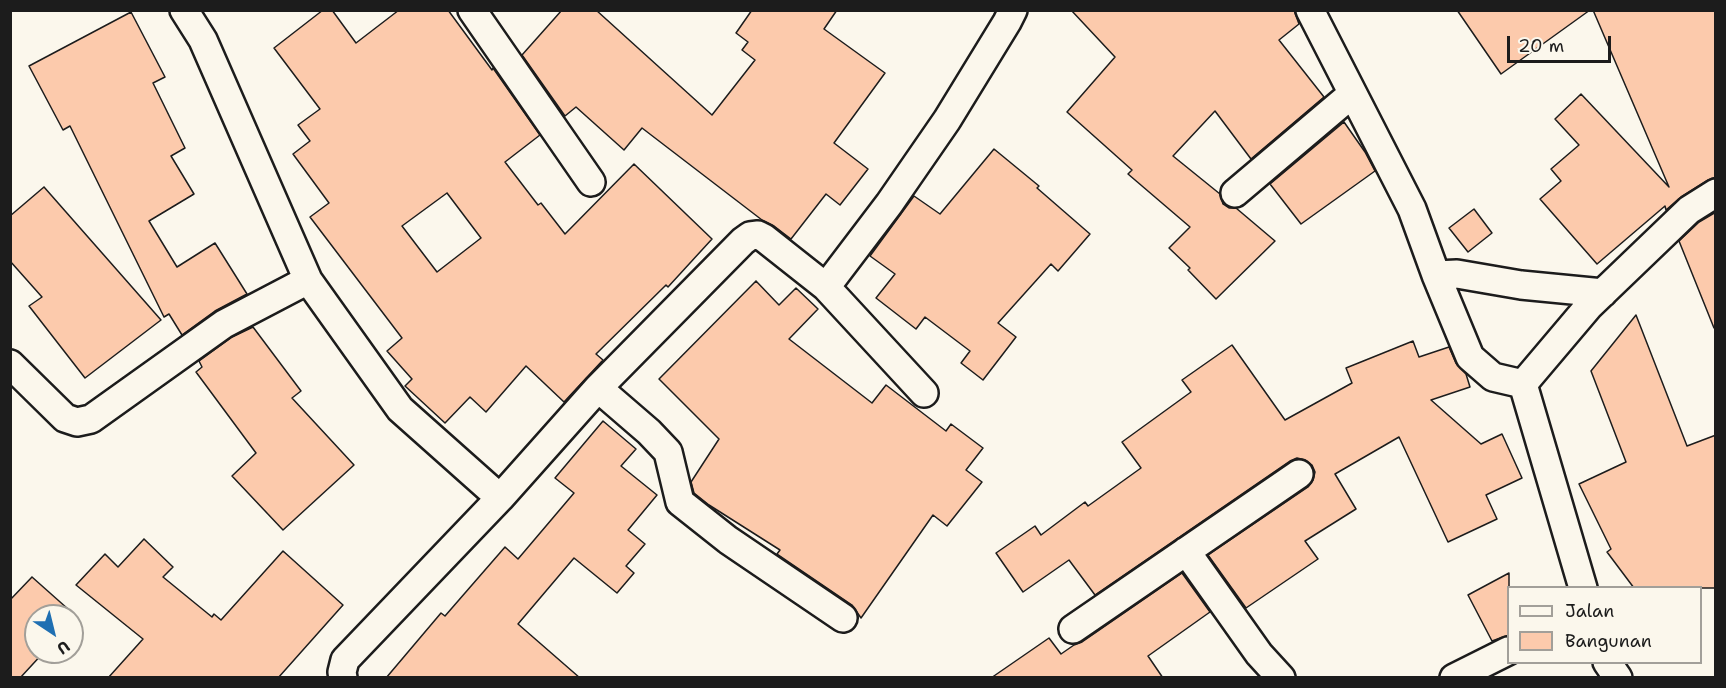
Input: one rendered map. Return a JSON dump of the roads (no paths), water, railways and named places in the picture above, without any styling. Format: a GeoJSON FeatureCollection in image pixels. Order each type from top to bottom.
{"type":"FeatureCollection","features":[{"type":"Feature","properties":{"kind":"street"},"geometry":{"type":"LineString","coordinates":[[184,10],[202,40],[308,280],[400,409],[500,498]]}},
{"type":"Feature","properties":{"kind":"street"},"geometry":{"type":"LineString","coordinates":[[472,10],[591,182]]}},
{"type":"Feature","properties":{"kind":"street"},"geometry":{"type":"LineString","coordinates":[[826,287],[889,204],[946,120],[1013,10]]}},
{"type":"Feature","properties":{"kind":"street"},"geometry":{"type":"LineString","coordinates":[[1310,10],[1412,209],[1470,357],[1492,377],[1523,384]]}},
{"type":"Feature","properties":{"kind":"street"},"geometry":{"type":"LineString","coordinates":[[1235,193],[1352,94]]}},
{"type":"Feature","properties":{"kind":"street"},"geometry":{"type":"LineString","coordinates":[[1523,384],[1589,306],[1689,210],[1716,193]]}},
{"type":"Feature","properties":{"kind":"street"},"geometry":{"type":"LineString","coordinates":[[343,678],[345,660],[500,498],[598,388],[742,241],[750,236],[758,235],[764,238],[826,287],[924,393]]}},
{"type":"Feature","properties":{"kind":"street"},"geometry":{"type":"LineString","coordinates":[[1436,275],[1457,274],[1521,285],[1603,293]]}},
{"type":"Feature","properties":{"kind":"street"},"geometry":{"type":"LineString","coordinates":[[10,364],[65,418],[77,422],[91,419],[224,324],[308,280]]}},
{"type":"Feature","properties":{"kind":"street"},"geometry":{"type":"LineString","coordinates":[[1523,384],[1582,586]]}},
{"type":"Feature","properties":{"kind":"street"},"geometry":{"type":"LineString","coordinates":[[598,388],[649,432],[668,452],[680,502],[728,540],[843,618]]}},
{"type":"Feature","properties":{"kind":"street"},"geometry":{"type":"LineString","coordinates":[[1073,629],[1299,474]]}},
{"type":"Feature","properties":{"kind":"street"},"geometry":{"type":"LineString","coordinates":[[1186,551],[1259,654],[1281,678]]}},
{"type":"Feature","properties":{"kind":"street"},"geometry":{"type":"LineString","coordinates":[[1454,678],[1507,652]]}},
{"type":"Feature","properties":{"kind":"street"},"geometry":{"type":"LineString","coordinates":[[1608,664],[1618,678]]}}]}
